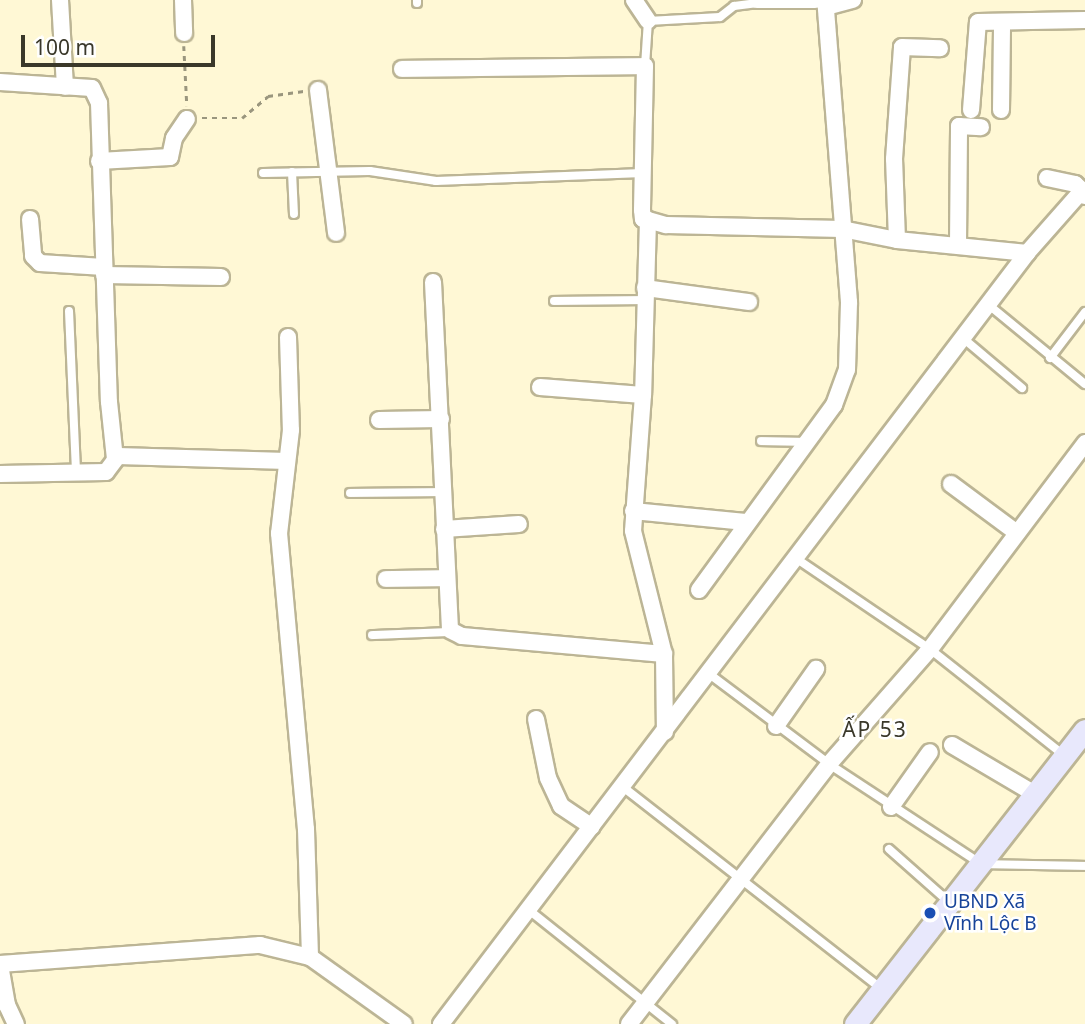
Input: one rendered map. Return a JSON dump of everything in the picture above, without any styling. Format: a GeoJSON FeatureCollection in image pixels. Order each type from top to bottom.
{"type":"FeatureCollection","features":[{"type":"Feature","properties":{"kind":"main road"},"geometry":{"type":"LineString","coordinates":[[855,1024],[1085,730]]}},
{"type":"Feature","properties":{"kind":"street"},"geometry":{"type":"LineString","coordinates":[[60,0],[65,87]]}},
{"type":"Feature","properties":{"kind":"street"},"geometry":{"type":"LineString","coordinates":[[183,0],[184,33]]}},
{"type":"Feature","properties":{"kind":"street"},"geometry":{"type":"LineString","coordinates":[[634,0],[648,21]]}},
{"type":"Feature","properties":{"kind":"street"},"geometry":{"type":"LineString","coordinates":[[757,1],[853,0]]}},
{"type":"Feature","properties":{"kind":"street"},"geometry":{"type":"LineString","coordinates":[[699,590],[745,522],[834,405],[847,370],[849,302],[822,2]]}},
{"type":"Feature","properties":{"kind":"street"},"geometry":{"type":"LineString","coordinates":[[971,110],[978,22],[1085,20]]}},
{"type":"Feature","properties":{"kind":"street"},"geometry":{"type":"LineString","coordinates":[[1001,110],[1002,23]]}},
{"type":"Feature","properties":{"kind":"street"},"geometry":{"type":"LineString","coordinates":[[897,240],[894,159],[902,47],[940,48]]}},
{"type":"Feature","properties":{"kind":"street"},"geometry":{"type":"LineString","coordinates":[[402,69],[645,66],[643,219],[680,226],[842,229],[897,240],[1027,253]]}},
{"type":"Feature","properties":{"kind":"street"},"geometry":{"type":"LineString","coordinates":[[0,82],[92,88],[99,103],[99,161],[115,459],[106,472],[0,474]]}},
{"type":"Feature","properties":{"kind":"street"},"geometry":{"type":"LineString","coordinates":[[318,90],[337,233]]}},
{"type":"Feature","properties":{"kind":"street"},"geometry":{"type":"LineString","coordinates":[[99,161],[170,157],[174,138],[187,119]]}},
{"type":"Feature","properties":{"kind":"street"},"geometry":{"type":"LineString","coordinates":[[958,245],[960,126],[981,127]]}},
{"type":"Feature","properties":{"kind":"street"},"geometry":{"type":"LineString","coordinates":[[1047,178],[1075,184],[1085,194]]}},
{"type":"Feature","properties":{"kind":"street"},"geometry":{"type":"LineString","coordinates":[[442,1024],[665,732],[794,557],[990,306],[1027,253],[1079,194],[1085,194]]}},
{"type":"Feature","properties":{"kind":"street"},"geometry":{"type":"LineString","coordinates":[[30,219],[33,256],[40,263],[104,271],[221,277]]}},
{"type":"Feature","properties":{"kind":"street"},"geometry":{"type":"LineString","coordinates":[[648,220],[643,395],[633,511],[635,552],[657,614],[664,654],[665,732]]}},
{"type":"Feature","properties":{"kind":"street"},"geometry":{"type":"LineString","coordinates":[[433,282],[451,632],[540,645],[664,654]]}},
{"type":"Feature","properties":{"kind":"street"},"geometry":{"type":"LineString","coordinates":[[645,294],[749,302]]}},
{"type":"Feature","properties":{"kind":"street"},"geometry":{"type":"LineString","coordinates":[[288,337],[291,429],[279,533],[306,829],[310,957]]}},
{"type":"Feature","properties":{"kind":"street"},"geometry":{"type":"LineString","coordinates":[[540,387],[643,395]]}},
{"type":"Feature","properties":{"kind":"street"},"geometry":{"type":"LineString","coordinates":[[379,420],[441,419]]}},
{"type":"Feature","properties":{"kind":"street"},"geometry":{"type":"LineString","coordinates":[[629,1024],[741,883],[829,764],[930,649],[1085,443]]}},
{"type":"Feature","properties":{"kind":"street"},"geometry":{"type":"LineString","coordinates":[[115,459],[287,461]]}},
{"type":"Feature","properties":{"kind":"street"},"geometry":{"type":"LineString","coordinates":[[951,484],[1017,533]]}},
{"type":"Feature","properties":{"kind":"street"},"geometry":{"type":"LineString","coordinates":[[633,511],[745,522]]}},
{"type":"Feature","properties":{"kind":"street"},"geometry":{"type":"LineString","coordinates":[[444,529],[519,524]]}},
{"type":"Feature","properties":{"kind":"street"},"geometry":{"type":"LineString","coordinates":[[386,579],[447,578]]}},
{"type":"Feature","properties":{"kind":"street"},"geometry":{"type":"LineString","coordinates":[[776,726],[816,669]]}},
{"type":"Feature","properties":{"kind":"street"},"geometry":{"type":"LineString","coordinates":[[536,719],[548,778],[561,806],[592,827]]}},
{"type":"Feature","properties":{"kind":"street"},"geometry":{"type":"LineString","coordinates":[[952,745],[1035,794]]}},
{"type":"Feature","properties":{"kind":"street"},"geometry":{"type":"LineString","coordinates":[[891,807],[930,752]]}},
{"type":"Feature","properties":{"kind":"street"},"geometry":{"type":"LineString","coordinates":[[16,1024],[7,1005],[0,965],[260,945],[310,957],[404,1024]]}},
{"type":"Feature","properties":{"kind":"lane"},"geometry":{"type":"LineString","coordinates":[[645,66],[648,21],[720,17],[734,6],[757,1]]}},
{"type":"Feature","properties":{"kind":"lane"},"geometry":{"type":"LineString","coordinates":[[263,173],[370,171],[436,181],[643,173]]}},
{"type":"Feature","properties":{"kind":"lane"},"geometry":{"type":"LineString","coordinates":[[292,173],[294,214]]}},
{"type":"Feature","properties":{"kind":"lane"},"geometry":{"type":"LineString","coordinates":[[554,301],[645,294]]}},
{"type":"Feature","properties":{"kind":"lane"},"geometry":{"type":"LineString","coordinates":[[990,306],[1050,358],[1085,384]]}},
{"type":"Feature","properties":{"kind":"lane"},"geometry":{"type":"LineString","coordinates":[[69,311],[76,473]]}},
{"type":"Feature","properties":{"kind":"lane"},"geometry":{"type":"LineString","coordinates":[[1050,358],[1085,312]]}},
{"type":"Feature","properties":{"kind":"lane"},"geometry":{"type":"LineString","coordinates":[[964,339],[1022,387]]}},
{"type":"Feature","properties":{"kind":"lane"},"geometry":{"type":"LineString","coordinates":[[761,441],[806,442]]}},
{"type":"Feature","properties":{"kind":"lane"},"geometry":{"type":"LineString","coordinates":[[350,492],[444,492]]}},
{"type":"Feature","properties":{"kind":"lane"},"geometry":{"type":"LineString","coordinates":[[794,557],[930,649],[1065,756]]}},
{"type":"Feature","properties":{"kind":"lane"},"geometry":{"type":"LineString","coordinates":[[372,635],[451,632]]}},
{"type":"Feature","properties":{"kind":"lane"},"geometry":{"type":"LineString","coordinates":[[708,673],[829,764],[981,864],[1085,866]]}},
{"type":"Feature","properties":{"kind":"lane"},"geometry":{"type":"LineString","coordinates":[[623,787],[741,883],[882,989]]}},
{"type":"Feature","properties":{"kind":"lane"},"geometry":{"type":"LineString","coordinates":[[889,849],[949,902]]}},
{"type":"Feature","properties":{"kind":"lane"},"geometry":{"type":"LineString","coordinates":[[529,910],[671,1024]]}},
{"type":"Feature","properties":{"kind":"path"},"geometry":{"type":"LineString","coordinates":[[184,33],[187,119],[242,118],[268,96],[318,90]]}},
{"type":"Feature","properties":{"kind":"place","name":"UBND Xã Vĩnh Lộc B"},"geometry":{"type":"Point","coordinates":[930,913]}},
{"type":"Feature","properties":{"kind":"district","name":"ẤP 53"},"geometry":{"type":"Point","coordinates":[875,729]}}]}
